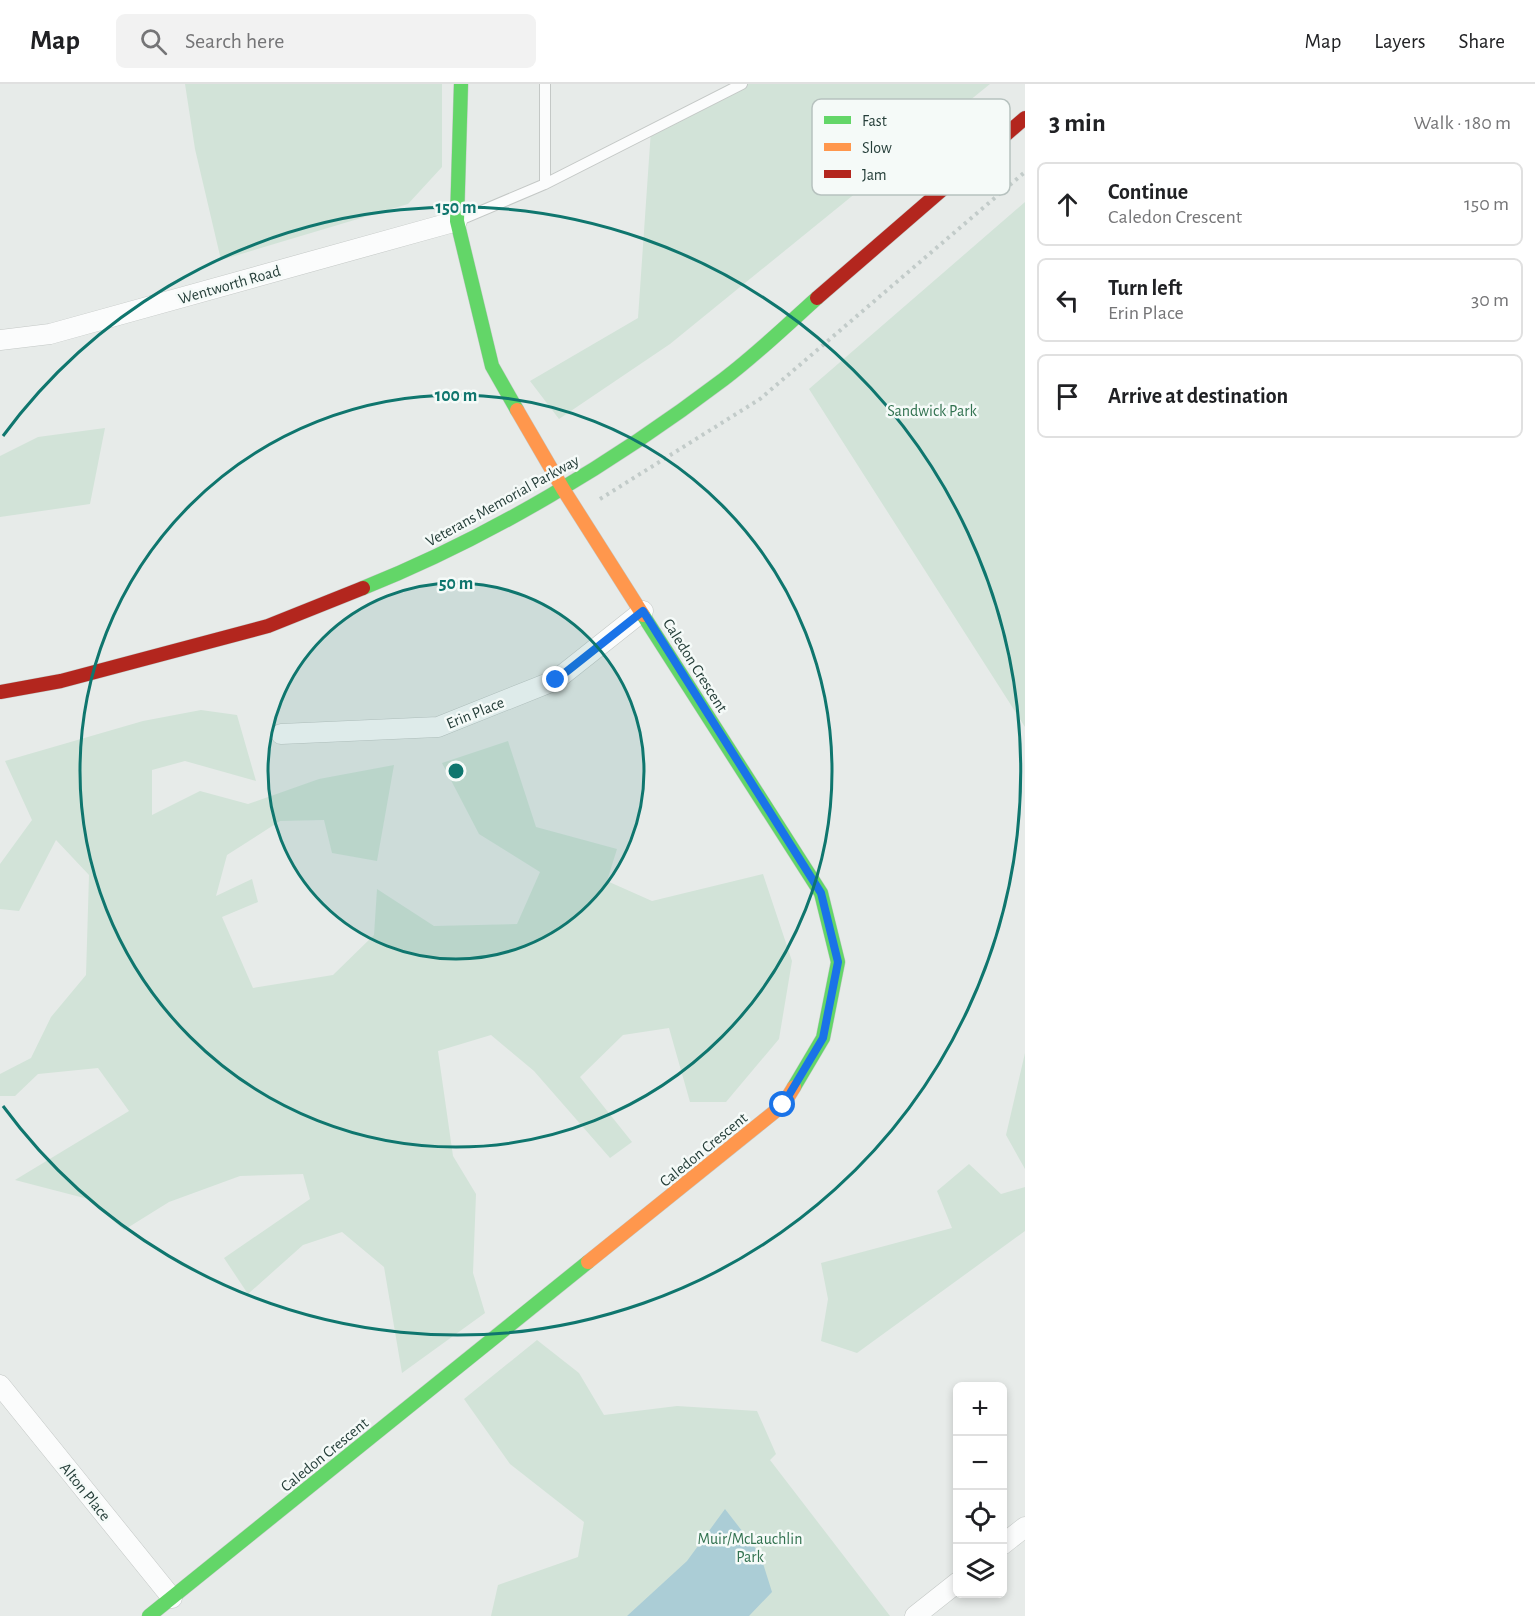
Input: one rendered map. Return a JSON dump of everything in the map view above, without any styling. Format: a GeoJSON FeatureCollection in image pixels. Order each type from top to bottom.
{"type":"FeatureCollection","features":[{"type":"Feature","properties":{"kind":"street"},"geometry":{"type":"LineString","coordinates":[[461,84],[457,221],[492,366],[563,489]]}},
{"type":"Feature","properties":{"kind":"street","name":"Veterans Memorial Parkway"},"geometry":{"type":"LineString","coordinates":[[1010,131],[1025,118]]}},
{"type":"Feature","properties":{"kind":"street","name":"Veterans Memorial Parkway"},"geometry":{"type":"LineString","coordinates":[[0,692],[72,678],[268,626],[417,567],[563,489],[725,378],[936,195]]}},
{"type":"Feature","properties":{"kind":"street","name":"Wentworth Road"},"geometry":{"type":"LineString","coordinates":[[0,340],[50,334],[457,221]]}},
{"type":"Feature","properties":{"kind":"street","name":"Caledon Crescent"},"geometry":{"type":"LineString","coordinates":[[149,1616],[783,1105],[823,1038],[838,962],[821,893],[563,489]]}},
{"type":"Feature","properties":{"kind":"street","name":"Erin Place"},"geometry":{"type":"LineString","coordinates":[[280,734],[438,727],[556,680],[643,611]]}},
{"type":"Feature","properties":{"kind":"street","name":"Alton Place"},"geometry":{"type":"LineString","coordinates":[[0,1385],[172,1598]]}},
{"type":"Feature","properties":{"kind":"street"},"geometry":{"type":"LineString","coordinates":[[1003,1544],[1025,1527]]}},
{"type":"Feature","properties":{"kind":"street"},"geometry":{"type":"LineString","coordinates":[[915,1616],[953,1585]]}},
{"type":"Feature","properties":{"kind":"lane"},"geometry":{"type":"LineString","coordinates":[[544,84],[544,184]]}},
{"type":"Feature","properties":{"kind":"lane"},"geometry":{"type":"LineString","coordinates":[[457,221],[544,184],[742,84]]}},
{"type":"Feature","properties":{"kind":"path"},"geometry":{"type":"LineString","coordinates":[[1010,185],[1025,172]]}},
{"type":"Feature","properties":{"kind":"path"},"geometry":{"type":"LineString","coordinates":[[579,512],[760,399],[998,195]]}},
{"type":"Feature","properties":{"kind":"green space"},"geometry":{"type":"Polygon","coordinates":[[[185,84],[442,84],[442,167],[408,204],[221,260],[195,149],[185,84]]]}},
{"type":"Feature","properties":{"kind":"green space"},"geometry":{"type":"Polygon","coordinates":[[[742,84],[990,84],[972,99],[812,99],[812,195],[853,195],[670,344],[559,419],[530,381],[638,318],[651,130],[742,84]]]}},
{"type":"Feature","properties":{"kind":"green space","name":"Sandwick Park"},"geometry":{"type":"Polygon","coordinates":[[[1025,202],[1025,727],[809,389],[1025,202]]]}},
{"type":"Feature","properties":{"kind":"green space"},"geometry":{"type":"Polygon","coordinates":[[[105,428],[90,504],[0,517],[0,456],[38,437],[105,428]]]}},
{"type":"Feature","properties":{"kind":"green space"},"geometry":{"type":"Polygon","coordinates":[[[201,710],[237,715],[256,781],[185,761],[152,770],[152,815],[200,791],[248,804],[319,779],[394,765],[377,861],[332,853],[324,820],[280,821],[227,855],[216,896],[252,879],[258,902],[222,917],[253,988],[333,975],[374,935],[377,889],[434,926],[517,924],[540,872],[479,834],[442,763],[508,741],[536,827],[617,849],[607,881],[652,901],[763,874],[792,961],[779,1039],[726,1102],[690,1102],[669,1028],[623,1035],[580,1077],[632,1142],[610,1158],[534,1071],[491,1035],[438,1051],[453,1156],[476,1194],[473,1273],[485,1313],[402,1373],[384,1267],[342,1232],[303,1245],[248,1294],[224,1258],[310,1199],[303,1174],[240,1176],[169,1202],[124,1230],[88,1199],[15,1180],[129,1111],[98,1068],[38,1074],[15,1096],[0,1096],[0,1074],[31,1058],[51,1017],[86,975],[89,875],[56,840],[19,911],[0,909],[0,864],[32,820],[5,761],[143,721],[201,710]]]}},
{"type":"Feature","properties":{"kind":"green space"},"geometry":{"type":"Polygon","coordinates":[[[1025,1053],[1025,1169],[1006,1135],[1025,1053]]]}},
{"type":"Feature","properties":{"kind":"green space"},"geometry":{"type":"Polygon","coordinates":[[[969,1164],[1001,1194],[1025,1187],[1025,1231],[857,1353],[821,1341],[828,1299],[821,1263],[952,1228],[937,1191],[969,1164]]]}},
{"type":"Feature","properties":{"kind":"green space","name":"Muir/McLauchlin Park"},"geometry":{"type":"Polygon","coordinates":[[[537,1340],[579,1373],[604,1415],[677,1406],[757,1411],[776,1454],[770,1460],[890,1616],[491,1616],[498,1585],[578,1557],[584,1522],[510,1464],[464,1399],[537,1340]]]}},
{"type":"Feature","properties":{"kind":"water"},"geometry":{"type":"Polygon","coordinates":[[[725,1509],[760,1554],[772,1592],[749,1616],[627,1616],[687,1561],[725,1509]]]}},
{"type":"Feature","properties":{"kind":"traffic: fast"},"geometry":{"type":"LineString","coordinates":[[461,84],[457,221],[492,366],[517,410]]}},
{"type":"Feature","properties":{"kind":"traffic: fast"},"geometry":{"type":"LineString","coordinates":[[363,588],[410,568],[504,522],[596,468],[724,379],[817,298]]}},
{"type":"Feature","properties":{"kind":"traffic: fast"},"geometry":{"type":"LineString","coordinates":[[643,615],[821,893],[838,962],[823,1038],[794,1087]]}},
{"type":"Feature","properties":{"kind":"traffic: fast"},"geometry":{"type":"LineString","coordinates":[[149,1616],[588,1262]]}},
{"type":"Feature","properties":{"kind":"traffic: slow"},"geometry":{"type":"LineString","coordinates":[[517,410],[563,489],[643,615]]}},
{"type":"Feature","properties":{"kind":"traffic: slow"},"geometry":{"type":"LineString","coordinates":[[588,1262],[783,1105],[794,1087]]}},
{"type":"Feature","properties":{"kind":"traffic: jam"},"geometry":{"type":"LineString","coordinates":[[1010,131],[1025,118]]}},
{"type":"Feature","properties":{"kind":"traffic: jam"},"geometry":{"type":"LineString","coordinates":[[817,298],[936,195]]}},
{"type":"Feature","properties":{"kind":"traffic: jam"},"geometry":{"type":"LineString","coordinates":[[0,692],[61,681],[268,626],[363,588]]}},
{"type":"Feature","properties":{"kind":"route"},"geometry":{"type":"LineString","coordinates":[[556,680],[643,611],[821,893],[838,962],[823,1038],[783,1105]]}}]}
